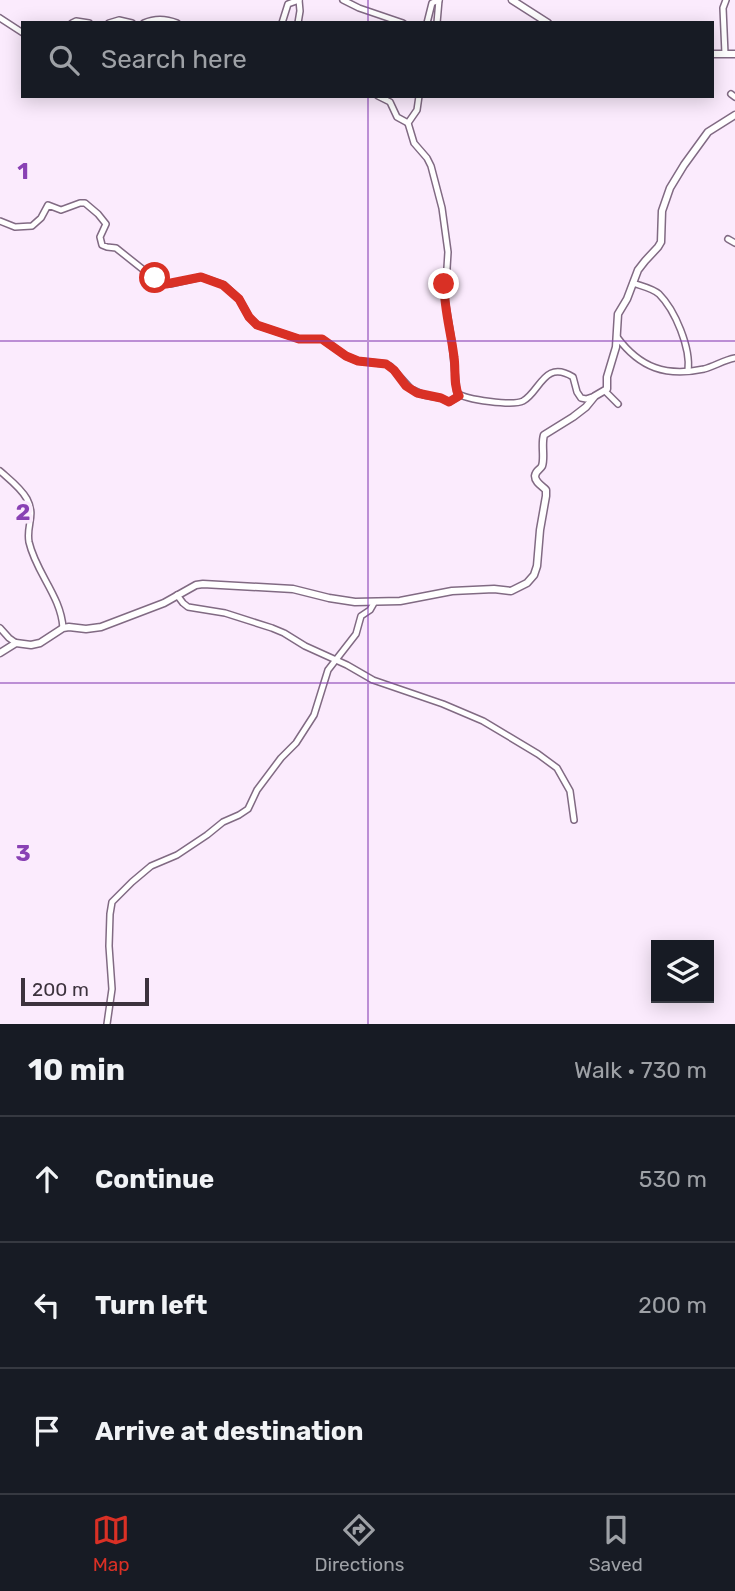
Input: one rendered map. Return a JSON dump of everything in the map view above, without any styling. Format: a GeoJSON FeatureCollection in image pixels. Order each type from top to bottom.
{"type":"FeatureCollection","features":[{"type":"Feature","properties":{"kind":"street"},"geometry":{"type":"LineString","coordinates":[[283,21],[288,4],[299,0],[298,21]]}},
{"type":"Feature","properties":{"kind":"street"},"geometry":{"type":"LineString","coordinates":[[343,0],[397,21]]}},
{"type":"Feature","properties":{"kind":"street"},"geometry":{"type":"LineString","coordinates":[[428,21],[432,3],[439,0],[437,21]]}},
{"type":"Feature","properties":{"kind":"street"},"geometry":{"type":"LineString","coordinates":[[512,0],[545,21]]}},
{"type":"Feature","properties":{"kind":"street"},"geometry":{"type":"LineString","coordinates":[[725,54],[723,8],[726,0]]}},
{"type":"Feature","properties":{"kind":"street"},"geometry":{"type":"LineString","coordinates":[[0,18],[21,32]]}},
{"type":"Feature","properties":{"kind":"street"},"geometry":{"type":"LineString","coordinates":[[152,21],[173,21]]}},
{"type":"Feature","properties":{"kind":"street"},"geometry":{"type":"LineString","coordinates":[[714,54],[735,54]]}},
{"type":"Feature","properties":{"kind":"street"},"geometry":{"type":"LineString","coordinates":[[382,98],[390,102],[397,117],[408,123],[414,143],[431,166],[442,208],[447,252],[444,300],[459,396]]}},
{"type":"Feature","properties":{"kind":"street"},"geometry":{"type":"LineString","coordinates":[[408,123],[417,110],[419,98]]}},
{"type":"Feature","properties":{"kind":"street"},"geometry":{"type":"LineString","coordinates":[[0,221],[15,227],[32,226],[41,218],[48,205],[61,210],[85,203],[106,222],[100,237],[102,245],[116,248],[160,283],[170,284],[204,277],[226,286],[257,325],[299,339],[322,339],[358,361],[386,364],[406,386],[424,395],[449,402],[459,396],[519,402],[530,396],[542,379],[556,373],[573,377],[577,392],[581,398],[586,399],[607,389],[607,377],[616,347],[618,314],[628,299],[641,265],[659,247],[662,211],[673,182],[708,132],[735,115]]}},
{"type":"Feature","properties":{"kind":"street"},"geometry":{"type":"LineString","coordinates":[[728,239],[735,243]]}},
{"type":"Feature","properties":{"kind":"street"},"geometry":{"type":"LineString","coordinates":[[633,283],[658,294],[673,312],[688,354],[688,371]]}},
{"type":"Feature","properties":{"kind":"street"},"geometry":{"type":"LineString","coordinates":[[617,337],[637,359],[652,368],[688,371],[711,367],[735,358]]}},
{"type":"Feature","properties":{"kind":"street"},"geometry":{"type":"LineString","coordinates":[[605,391],[618,404]]}},
{"type":"Feature","properties":{"kind":"street"},"geometry":{"type":"LineString","coordinates":[[0,628],[16,643],[35,645],[63,628],[101,627],[164,603],[196,585],[203,584],[293,589],[355,603],[410,600],[452,591],[510,591],[529,582],[536,570],[538,539],[546,496],[546,489],[536,478],[543,465],[544,435],[579,413],[595,396]]}},
{"type":"Feature","properties":{"kind":"street"},"geometry":{"type":"LineString","coordinates":[[0,471],[23,493],[29,504],[32,514],[30,543],[46,583],[59,606],[63,628]]}},
{"type":"Feature","properties":{"kind":"street"},"geometry":{"type":"LineString","coordinates":[[177,595],[188,607],[225,613],[261,624],[284,633],[373,680],[483,721],[557,768],[567,783],[572,799],[573,820]]}},
{"type":"Feature","properties":{"kind":"street"},"geometry":{"type":"LineString","coordinates":[[107,1024],[112,989],[109,946],[112,902],[151,866],[177,855],[223,821],[248,809],[257,790],[296,743],[314,715],[328,670],[356,634],[361,615],[370,610],[374,603]]}},
{"type":"Feature","properties":{"kind":"street"},"geometry":{"type":"LineString","coordinates":[[0,653],[16,643]]}},
{"type":"Feature","properties":{"kind":"route"},"geometry":{"type":"LineString","coordinates":[[155,278],[166,284],[201,277],[226,286],[257,325],[299,339],[322,339],[358,361],[386,364],[406,386],[417,393],[449,402],[459,396],[445,308],[444,284]]}}]}
